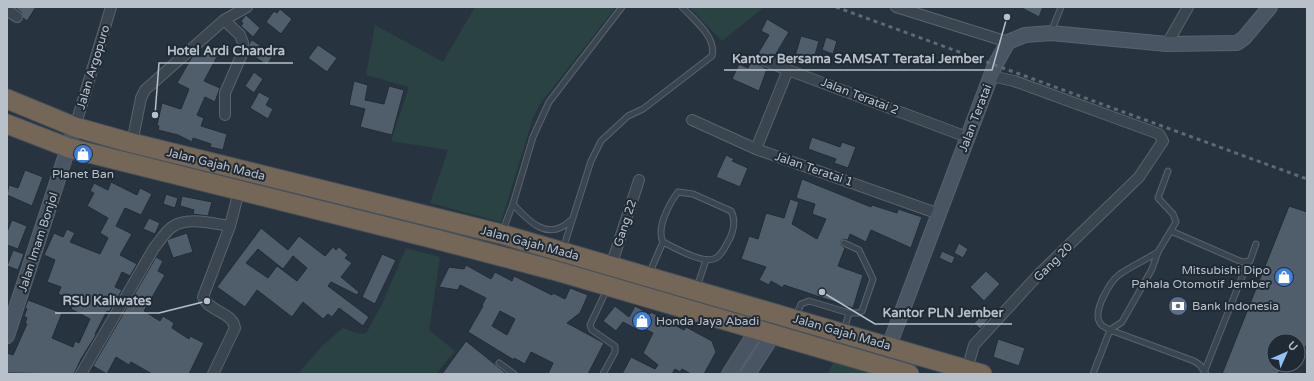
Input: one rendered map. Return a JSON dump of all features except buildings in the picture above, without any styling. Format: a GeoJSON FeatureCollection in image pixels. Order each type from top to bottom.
{"type":"FeatureCollection","features":[{"type":"Feature","properties":{"kind":"highway","name":"Jalan Gajah Mada"},"geometry":{"type":"LineString","coordinates":[[7,99],[75,127],[132,144],[501,234],[974,372]]}},
{"type":"Feature","properties":{"kind":"highway","name":"Jalan Gajah Mada"},"geometry":{"type":"LineString","coordinates":[[7,124],[68,148],[435,238],[608,286],[909,374]]}},
{"type":"Feature","properties":{"kind":"highway"},"geometry":{"type":"LineString","coordinates":[[319,210],[323,190]]}},
{"type":"Feature","properties":{"kind":"main road"},"geometry":{"type":"LineString","coordinates":[[1008,42],[1025,35],[1051,33],[1167,44],[1237,43],[1244,38],[1270,7]]}},
{"type":"Feature","properties":{"kind":"main road","name":"Jalan Teratai"},"geometry":{"type":"LineString","coordinates":[[889,346],[967,136],[995,65],[1008,42]]}},
{"type":"Feature","properties":{"kind":"main road"},"geometry":{"type":"LineString","coordinates":[[68,148],[75,127]]}},
{"type":"Feature","properties":{"kind":"main road","name":"Jalan Imam Bonjol"},"geometry":{"type":"LineString","coordinates":[[7,336],[68,148]]}},
{"type":"Feature","properties":{"kind":"main road"},"geometry":{"type":"LineString","coordinates":[[729,374],[765,332]]}},
{"type":"Feature","properties":{"kind":"main road"},"geometry":{"type":"LineString","coordinates":[[748,374],[765,332]]}},
{"type":"Feature","properties":{"kind":"street","name":"Jalan Argopuro"},"geometry":{"type":"LineString","coordinates":[[75,127],[111,7]]}},
{"type":"Feature","properties":{"kind":"street"},"geometry":{"type":"LineString","coordinates":[[132,144],[141,98],[145,90],[224,20],[247,7]]}},
{"type":"Feature","properties":{"kind":"street"},"geometry":{"type":"LineString","coordinates":[[896,7],[908,8],[1008,42]]}},
{"type":"Feature","properties":{"kind":"street"},"geometry":{"type":"LineString","coordinates":[[1167,44],[1188,7]]}},
{"type":"Feature","properties":{"kind":"street"},"geometry":{"type":"LineString","coordinates":[[7,10],[18,17]]}},
{"type":"Feature","properties":{"kind":"street"},"geometry":{"type":"LineString","coordinates":[[224,20],[240,35],[243,43],[242,54],[225,93],[225,115]]}},
{"type":"Feature","properties":{"kind":"street","name":"Jalan Teratai 2"},"geometry":{"type":"LineString","coordinates":[[763,60],[967,136]]}},
{"type":"Feature","properties":{"kind":"street"},"geometry":{"type":"LineString","coordinates":[[756,149],[788,70]]}},
{"type":"Feature","properties":{"kind":"street","name":"Gang 20"},"geometry":{"type":"LineString","coordinates":[[974,372],[974,345],[1040,274],[1138,177],[1151,161],[1163,141],[1159,134],[1014,81],[991,76]]}},
{"type":"Feature","properties":{"kind":"street","name":"Jalan Teratai 1"},"geometry":{"type":"LineString","coordinates":[[692,120],[756,149],[939,214]]}},
{"type":"Feature","properties":{"kind":"street","name":"Gang 22"},"geometry":{"type":"LineString","coordinates":[[611,266],[639,180]]}},
{"type":"Feature","properties":{"kind":"street"},"geometry":{"type":"LineString","coordinates":[[213,374],[235,328],[232,320],[208,306],[203,298],[230,226],[239,191]]}},
{"type":"Feature","properties":{"kind":"street"},"geometry":{"type":"LineString","coordinates":[[81,374],[154,248],[173,226],[194,221],[230,226]]}},
{"type":"Feature","properties":{"kind":"lane"},"geometry":{"type":"LineString","coordinates":[[501,234],[513,204],[533,137],[549,102],[622,7]]}},
{"type":"Feature","properties":{"kind":"lane"},"geometry":{"type":"LineString","coordinates":[[562,252],[591,161],[601,141],[628,116],[643,109],[712,56],[713,51],[711,42],[704,30],[682,7]]}},
{"type":"Feature","properties":{"kind":"lane"},"geometry":{"type":"LineString","coordinates":[[1051,33],[1061,7]]}},
{"type":"Feature","properties":{"kind":"lane"},"geometry":{"type":"LineString","coordinates":[[1094,374],[1110,330],[1122,322],[1152,269],[1158,252],[1172,231],[1176,222],[1173,214],[1158,198],[1168,171]]}},
{"type":"Feature","properties":{"kind":"lane"},"geometry":{"type":"LineString","coordinates":[[678,192],[692,194],[731,211],[733,215],[734,222],[731,235],[722,253],[715,259],[706,260],[663,242],[660,237],[663,224],[673,199],[678,192]]}},
{"type":"Feature","properties":{"kind":"lane"},"geometry":{"type":"LineString","coordinates":[[513,204],[524,217],[539,227],[551,230],[562,228],[571,220]]}},
{"type":"Feature","properties":{"kind":"lane"},"geometry":{"type":"LineString","coordinates":[[1172,231],[1242,262],[1248,262]]}},
{"type":"Feature","properties":{"kind":"lane"},"geometry":{"type":"LineString","coordinates":[[648,276],[663,242]]}},
{"type":"Feature","properties":{"kind":"lane"},"geometry":{"type":"LineString","coordinates":[[795,319],[801,304],[806,301],[849,313],[858,313],[862,311],[873,279],[859,250],[844,243]]}},
{"type":"Feature","properties":{"kind":"lane"},"geometry":{"type":"LineString","coordinates":[[1158,252],[1119,275],[1112,283],[1097,313],[1100,324],[1110,330],[1194,361],[1205,372],[1256,244]]}},
{"type":"Feature","properties":{"kind":"lane"},"geometry":{"type":"LineString","coordinates":[[697,290],[699,277],[706,260]]}},
{"type":"Feature","properties":{"kind":"lane"},"geometry":{"type":"LineString","coordinates":[[603,374],[615,352],[615,346],[592,330],[590,325],[608,286]]}},
{"type":"Feature","properties":{"kind":"lane"},"geometry":{"type":"LineString","coordinates":[[843,333],[849,313]]}},
{"type":"Feature","properties":{"kind":"lane"},"geometry":{"type":"LineString","coordinates":[[499,363],[514,374]]}},
{"type":"Feature","properties":{"kind":"green space"},"geometry":{"type":"Polygon","coordinates":[[[475,7],[616,7],[540,104],[533,118],[501,222],[430,203],[448,150],[391,141],[409,87],[366,75],[375,25],[443,62],[475,7]]]}},
{"type":"Feature","properties":{"kind":"green space"},"geometry":{"type":"Polygon","coordinates":[[[689,7],[764,7],[722,41],[689,7]]]}},
{"type":"Feature","properties":{"kind":"green space"},"geometry":{"type":"Polygon","coordinates":[[[406,248],[440,257],[429,330],[455,351],[436,374],[298,374],[323,345],[343,328],[361,334],[367,332],[382,304],[406,248]]]}},
{"type":"Feature","properties":{"kind":"green space"},"geometry":{"type":"Polygon","coordinates":[[[835,358],[877,374],[828,374],[835,358]]]}},
{"type":"Feature","properties":{"kind":"railway"},"geometry":{"type":"LineString","coordinates":[[836,7],[1307,179]]}},
{"type":"Feature","properties":{"kind":"place","name":"Kantor Bersama SAMSAT Teratai Jember"},"geometry":{"type":"Point","coordinates":[1007,17]}},
{"type":"Feature","properties":{"kind":"place","name":"Hotel Ardi Chandra"},"geometry":{"type":"Point","coordinates":[155,115]}},
{"type":"Feature","properties":{"kind":"place","name":"Planet Ban"},"geometry":{"type":"Point","coordinates":[83,154]}},
{"type":"Feature","properties":{"kind":"place","name":"Mitsubishi Dipo Pahala Otomotif Jember"},"geometry":{"type":"Point","coordinates":[1284,277]}},
{"type":"Feature","properties":{"kind":"place","name":"Kantor PLN Jember"},"geometry":{"type":"Point","coordinates":[822,292]}},
{"type":"Feature","properties":{"kind":"place","name":"RSU Kaliwates"},"geometry":{"type":"Point","coordinates":[207,301]}},
{"type":"Feature","properties":{"kind":"place","name":"Bank Indonesia"},"geometry":{"type":"Point","coordinates":[1178,306]}},
{"type":"Feature","properties":{"kind":"place","name":"Honda Jaya Abadi"},"geometry":{"type":"Point","coordinates":[642,321]}}]}
